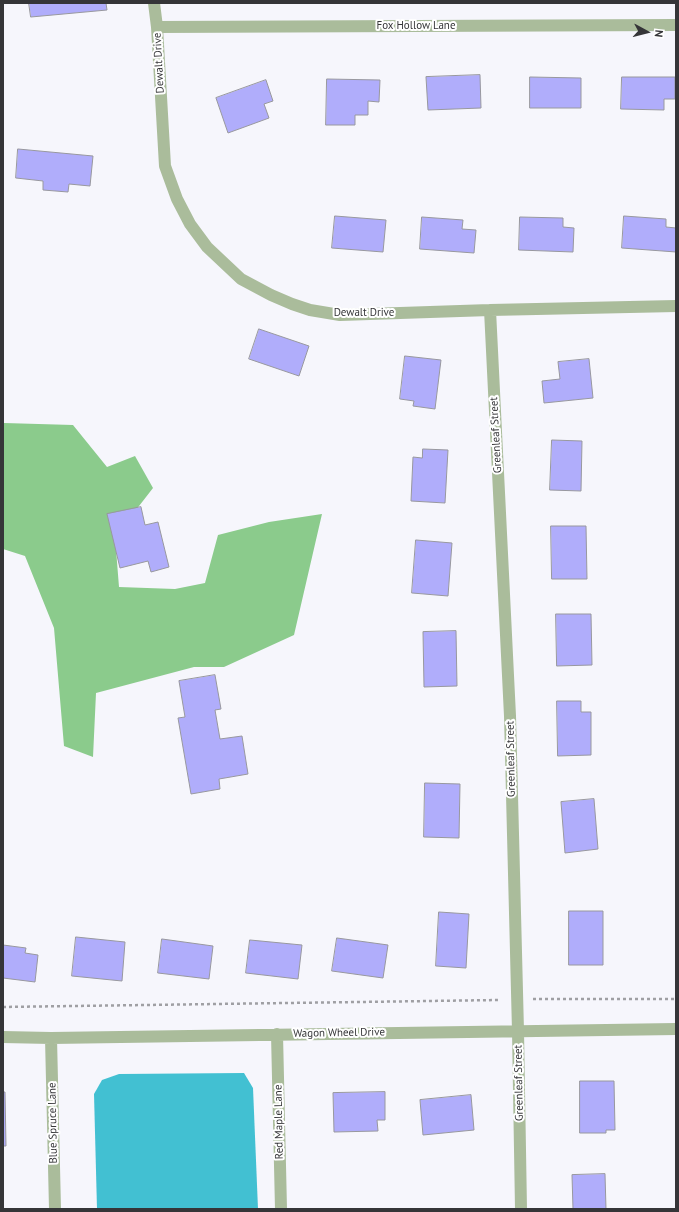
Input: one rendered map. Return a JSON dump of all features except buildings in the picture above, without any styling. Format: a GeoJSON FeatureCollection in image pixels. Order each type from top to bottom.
{"type":"FeatureCollection","features":[{"type":"Feature","properties":{"kind":"street","name":"Dewalt Drive"},"geometry":{"type":"LineString","coordinates":[[154,3],[157,27],[165,166],[177,199],[190,224],[207,247],[241,279],[292,304],[310,310],[340,315],[676,306]]}},
{"type":"Feature","properties":{"kind":"street","name":"Fox Hollow Lane"},"geometry":{"type":"LineString","coordinates":[[157,27],[676,25]]}},
{"type":"Feature","properties":{"kind":"street","name":"Greenleaf Street"},"geometry":{"type":"LineString","coordinates":[[490,310],[510,716],[521,1209]]}},
{"type":"Feature","properties":{"kind":"street","name":"Wagon Wheel Drive"},"geometry":{"type":"LineString","coordinates":[[3,1038],[676,1028]]}},
{"type":"Feature","properties":{"kind":"street","name":"Red Maple Lane"},"geometry":{"type":"LineString","coordinates":[[276,1034],[281,1209]]}},
{"type":"Feature","properties":{"kind":"street","name":"Blue Spruce Lane"},"geometry":{"type":"LineString","coordinates":[[51,1038],[55,1209]]}},
{"type":"Feature","properties":{"kind":"path"},"geometry":{"type":"LineString","coordinates":[[544,999],[676,999]]}},
{"type":"Feature","properties":{"kind":"path"},"geometry":{"type":"LineString","coordinates":[[3,1007],[490,1000]]}},
{"type":"Feature","properties":{"kind":"green space"},"geometry":{"type":"Polygon","coordinates":[[[4,423],[73,425],[107,467],[135,456],[153,488],[115,537],[119,587],[175,589],[205,583],[218,535],[269,522],[322,514],[294,635],[224,667],[194,667],[96,693],[93,757],[64,746],[54,628],[25,556],[3,549],[4,423]]]}},
{"type":"Feature","properties":{"kind":"water"},"geometry":{"type":"Polygon","coordinates":[[[244,1073],[253,1088],[258,1209],[97,1209],[94,1094],[102,1080],[119,1074],[244,1073]]]}}]}
